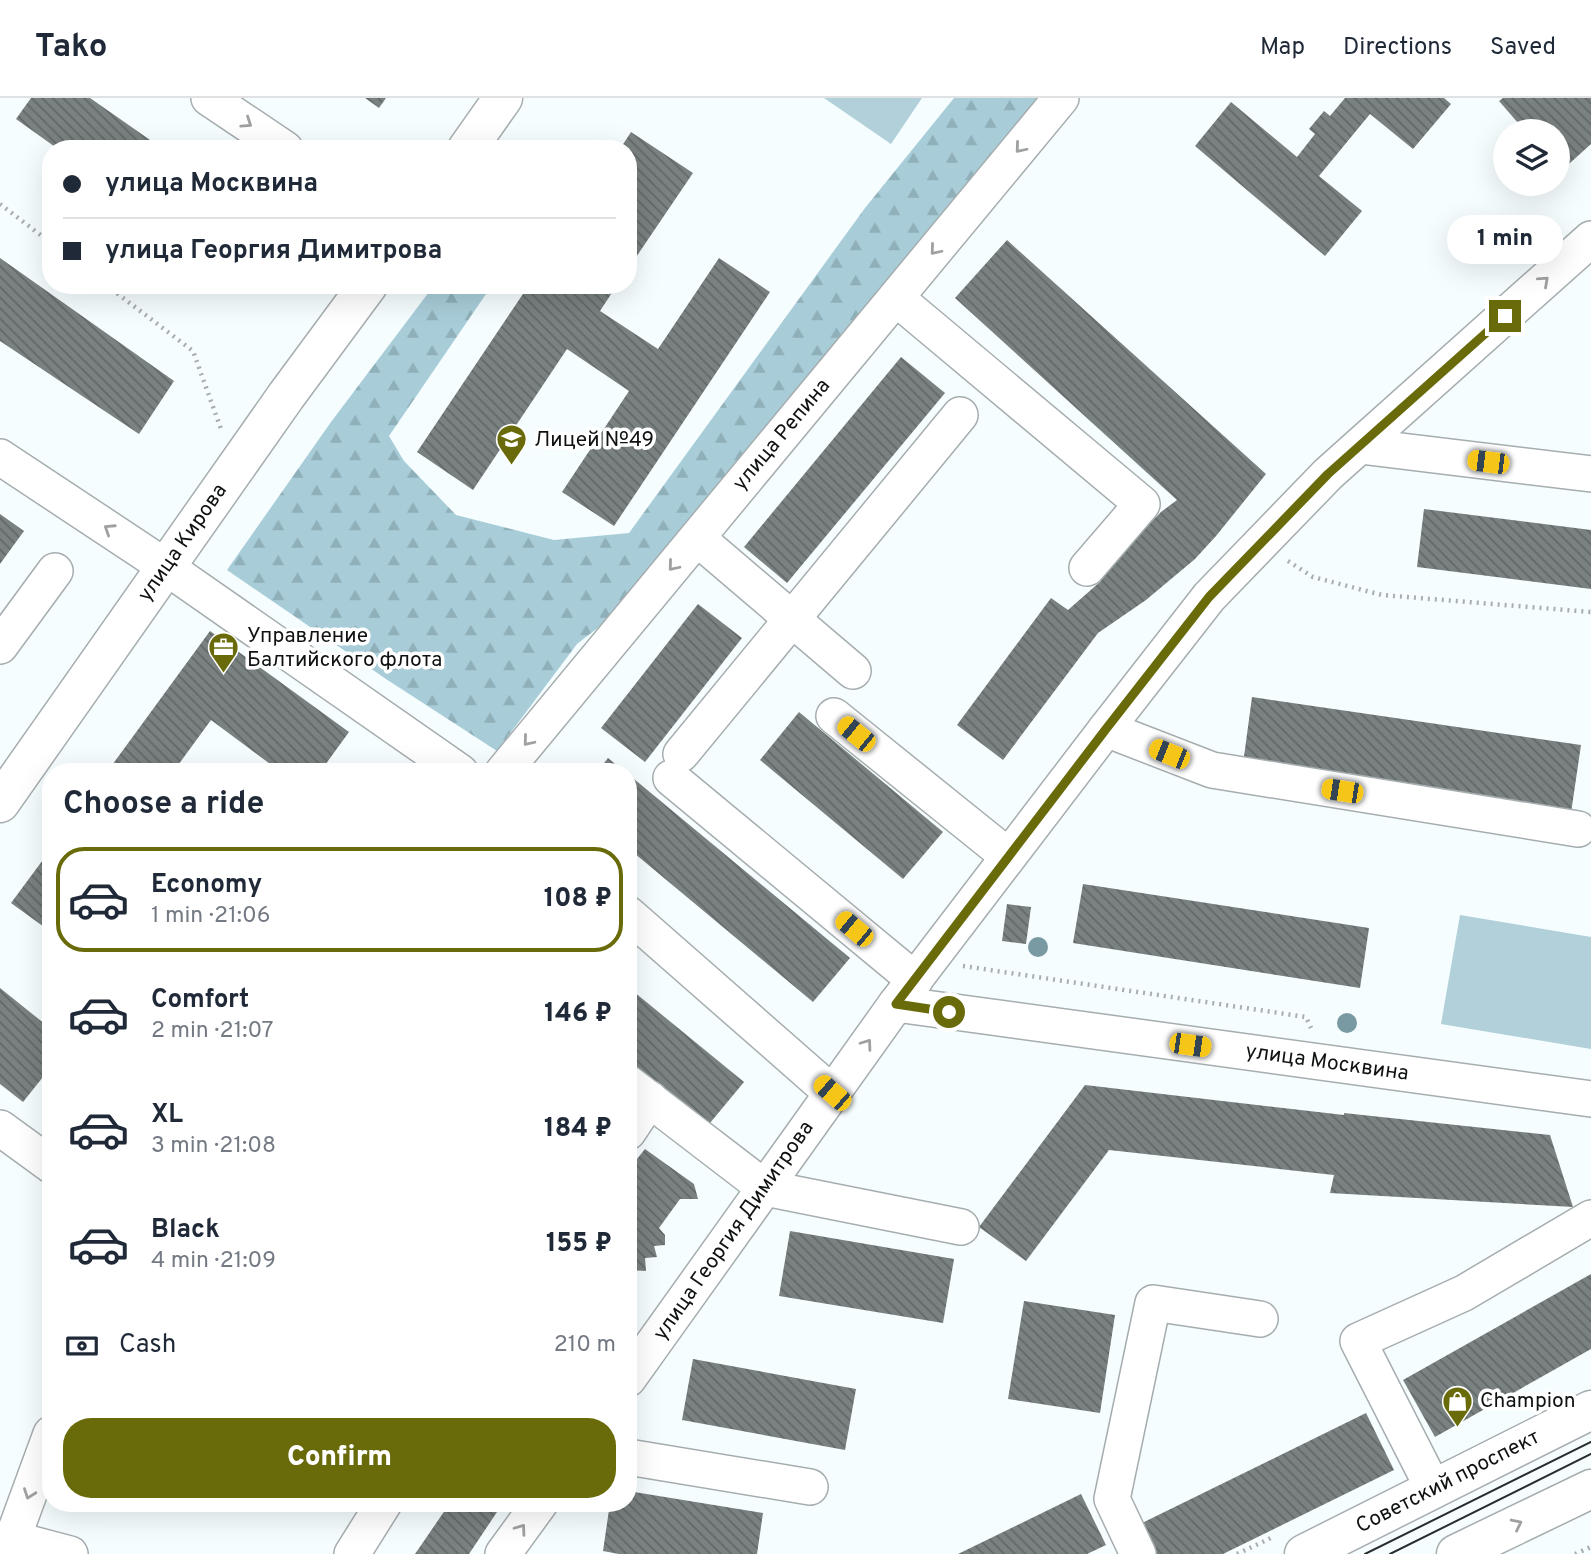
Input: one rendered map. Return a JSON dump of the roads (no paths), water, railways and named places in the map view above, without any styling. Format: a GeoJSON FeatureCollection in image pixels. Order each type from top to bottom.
{"type":"FeatureCollection","features":[{"type":"Feature","properties":{"kind":"main road"},"geometry":{"type":"LineString","coordinates":[[473,140],[503,98]]}},
{"type":"Feature","properties":{"kind":"main road","name":"улица Кирова"},"geometry":{"type":"LineString","coordinates":[[0,803],[286,396],[361,294]]}},
{"type":"Feature","properties":{"kind":"main road","name":"Советский проспект"},"geometry":{"type":"LineString","coordinates":[[1304,1554],[1591,1410]]}},
{"type":"Feature","properties":{"kind":"main road"},"geometry":{"type":"LineString","coordinates":[[1456,1554],[1591,1489]]}},
{"type":"Feature","properties":{"kind":"street"},"geometry":{"type":"LineString","coordinates":[[209,98],[272,140]]}},
{"type":"Feature","properties":{"kind":"street","name":"улица Репина"},"geometry":{"type":"LineString","coordinates":[[510,763],[1062,98]]}},
{"type":"Feature","properties":{"kind":"street","name":"улица Георгия Димитрова"},"geometry":{"type":"LineString","coordinates":[[637,1366],[905,992],[1209,597],[1328,474],[1591,239]]}},
{"type":"Feature","properties":{"kind":"street"},"geometry":{"type":"LineString","coordinates":[[896,298],[1142,505],[1087,568]]}},
{"type":"Feature","properties":{"kind":"street"},"geometry":{"type":"LineString","coordinates":[[905,992],[676,766],[792,619],[960,415]]}},
{"type":"Feature","properties":{"kind":"street"},"geometry":{"type":"LineString","coordinates":[[1360,446],[1591,474]]}},
{"type":"Feature","properties":{"kind":"street"},"geometry":{"type":"LineString","coordinates":[[0,457],[166,567],[447,763]]}},
{"type":"Feature","properties":{"kind":"street"},"geometry":{"type":"LineString","coordinates":[[697,538],[853,671]]}},
{"type":"Feature","properties":{"kind":"street"},"geometry":{"type":"LineString","coordinates":[[0,646],[55,571]]}},
{"type":"Feature","properties":{"kind":"street"},"geometry":{"type":"LineString","coordinates":[[834,716],[1008,856]]}},
{"type":"Feature","properties":{"kind":"street"},"geometry":{"type":"LineString","coordinates":[[1106,729],[1212,771],[1578,828]]}},
{"type":"Feature","properties":{"kind":"street"},"geometry":{"type":"LineString","coordinates":[[637,923],[832,1093]]}},
{"type":"Feature","properties":{"kind":"street","name":"улица Москвина"},"geometry":{"type":"LineString","coordinates":[[905,992],[1591,1099]]}},
{"type":"Feature","properties":{"kind":"street"},"geometry":{"type":"LineString","coordinates":[[639,1091],[765,1188],[961,1227]]}},
{"type":"Feature","properties":{"kind":"street"},"geometry":{"type":"LineString","coordinates":[[0,1128],[42,1158]]}},
{"type":"Feature","properties":{"kind":"street"},"geometry":{"type":"LineString","coordinates":[[1434,1490],[1358,1340],[1464,1293],[1591,1218]]}},
{"type":"Feature","properties":{"kind":"street"},"geometry":{"type":"LineString","coordinates":[[1138,1554],[1112,1499],[1153,1303],[1260,1319]]}},
{"type":"Feature","properties":{"kind":"street"},"geometry":{"type":"LineString","coordinates":[[637,1458],[810,1487]]}},
{"type":"Feature","properties":{"kind":"street"},"geometry":{"type":"LineString","coordinates":[[42,1459],[10,1547],[70,1554]]}},
{"type":"Feature","properties":{"kind":"street"},"geometry":{"type":"LineString","coordinates":[[352,1554],[378,1512]]}},
{"type":"Feature","properties":{"kind":"street"},"geometry":{"type":"LineString","coordinates":[[503,1554],[533,1512]]}},
{"type":"Feature","properties":{"kind":"tram line"},"geometry":{"type":"LineString","coordinates":[[1365,1554],[1591,1442]]}},
{"type":"Feature","properties":{"kind":"tram line"},"geometry":{"type":"LineString","coordinates":[[1390,1554],[1591,1454]]}},
{"type":"Feature","properties":{"kind":"place","name":"Лицей №49"},"geometry":{"type":"Point","coordinates":[511,467]}},
{"type":"Feature","properties":{"kind":"place","name":"Управление Балтийского флота"},"geometry":{"type":"Point","coordinates":[224,675]}},
{"type":"Feature","properties":{"kind":"place","name":"Champion"},"geometry":{"type":"Point","coordinates":[1457,1428]}}]}
